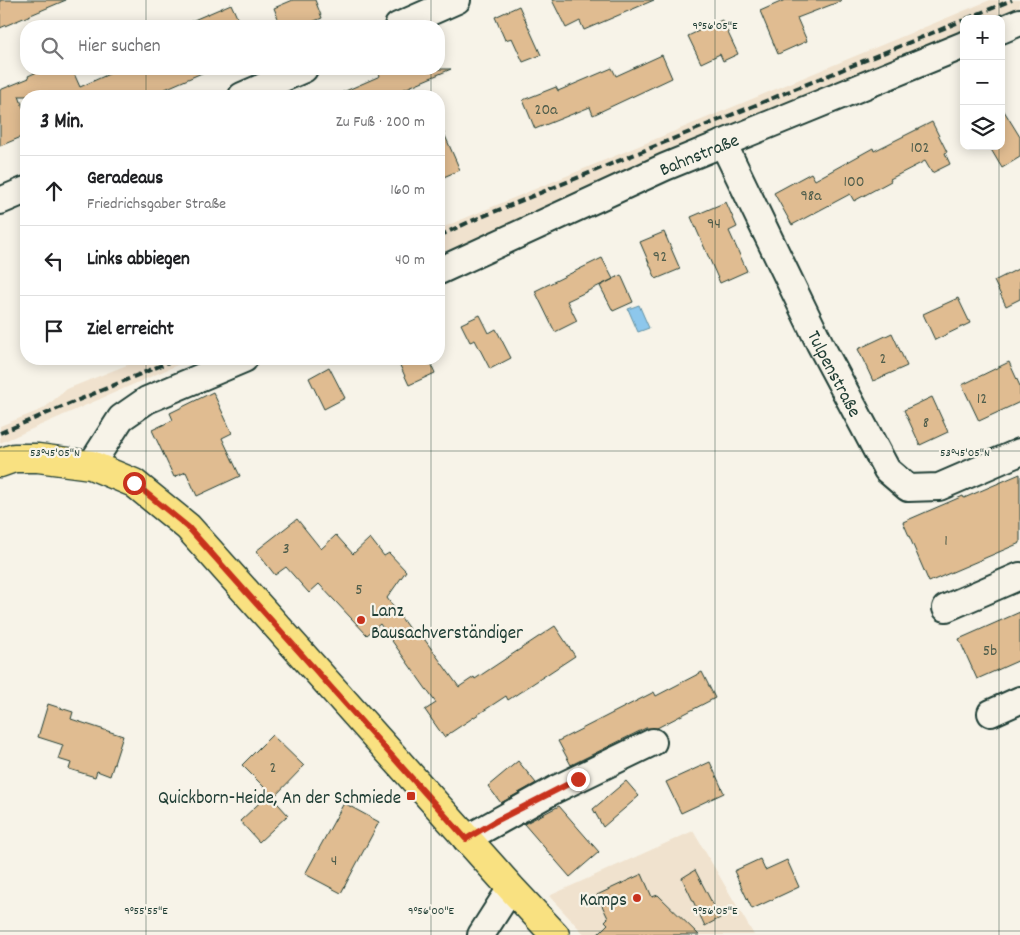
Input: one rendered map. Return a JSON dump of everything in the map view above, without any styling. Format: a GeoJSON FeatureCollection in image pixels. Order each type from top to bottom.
{"type":"FeatureCollection","features":[{"type":"Feature","properties":{"kind":"main road"},"geometry":{"type":"LineString","coordinates":[[0,463],[14,458],[38,458],[91,465],[134,483],[188,527],[466,839],[555,935]]}},
{"type":"Feature","properties":{"kind":"street"},"geometry":{"type":"LineString","coordinates":[[412,20],[457,0]]}},
{"type":"Feature","properties":{"kind":"street"},"geometry":{"type":"LineString","coordinates":[[1005,28],[1020,22]]}},
{"type":"Feature","properties":{"kind":"street","name":"Bahnstraße"},"geometry":{"type":"LineString","coordinates":[[445,268],[665,167],[960,47]]}},
{"type":"Feature","properties":{"kind":"street"},"geometry":{"type":"LineString","coordinates":[[256,90],[290,75]]}},
{"type":"Feature","properties":{"kind":"street","name":"Tulpenstraße"},"geometry":{"type":"LineString","coordinates":[[724,143],[820,344],[887,470],[908,488],[940,487],[1020,452]]}},
{"type":"Feature","properties":{"kind":"street"},"geometry":{"type":"LineString","coordinates":[[91,465],[108,435],[127,413],[147,400],[230,365]]}},
{"type":"Feature","properties":{"kind":"street"},"geometry":{"type":"LineString","coordinates":[[946,608],[1020,576]]}},
{"type":"Feature","properties":{"kind":"street"},"geometry":{"type":"LineString","coordinates":[[991,713],[1020,700]]}},
{"type":"Feature","properties":{"kind":"street"},"geometry":{"type":"LineString","coordinates":[[466,839],[548,793],[653,742]]}},
{"type":"Feature","properties":{"kind":"street"},"geometry":{"type":"LineString","coordinates":[[481,935],[511,888]]}},
{"type":"Feature","properties":{"kind":"shaded area"},"geometry":{"type":"Polygon","coordinates":[[[990,0],[1020,0],[1020,9],[1005,16],[960,15],[960,35],[587,188],[467,243],[445,251],[445,227],[990,0]]]}},
{"type":"Feature","properties":{"kind":"shaded area"},"geometry":{"type":"Polygon","coordinates":[[[127,365],[177,365],[0,443],[0,426],[43,409],[67,389],[127,365]]]}},
{"type":"Feature","properties":{"kind":"shaded area"},"geometry":{"type":"Polygon","coordinates":[[[693,831],[754,935],[585,935],[549,896],[693,831]]]}},
{"type":"Feature","properties":{"kind":"water"},"geometry":{"type":"Polygon","coordinates":[[[639,305],[649,328],[638,332],[628,309],[639,305]]]}},
{"type":"Feature","properties":{"kind":"building"},"geometry":{"type":"Polygon","coordinates":[[[0,0],[66,0],[0,28],[0,0]]]}},
{"type":"Feature","properties":{"kind":"building"},"geometry":{"type":"Polygon","coordinates":[[[293,0],[315,0],[322,18],[317,20],[279,20],[274,8],[293,0]]]}},
{"type":"Feature","properties":{"kind":"building"},"geometry":{"type":"Polygon","coordinates":[[[552,0],[654,0],[584,30],[580,21],[566,28],[552,0]]]}},
{"type":"Feature","properties":{"kind":"building"},"geometry":{"type":"Polygon","coordinates":[[[785,0],[841,1],[797,18],[807,41],[778,54],[760,11],[785,0]]]}},
{"type":"Feature","properties":{"kind":"building"},"geometry":{"type":"Polygon","coordinates":[[[231,4],[238,20],[194,20],[231,4]]]}},
{"type":"Feature","properties":{"kind":"building"},"geometry":{"type":"Polygon","coordinates":[[[519,6],[541,55],[523,62],[512,38],[505,40],[495,17],[519,6]]]}},
{"type":"Feature","properties":{"kind":"building"},"geometry":{"type":"Polygon","coordinates":[[[722,20],[738,54],[723,61],[720,54],[701,63],[688,36],[722,20]]]}},
{"type":"Feature","properties":{"kind":"building"},"geometry":{"type":"Polygon","coordinates":[[[662,55],[672,78],[593,115],[590,107],[535,129],[523,100],[556,87],[558,91],[612,68],[616,76],[662,55]]]}},
{"type":"Feature","properties":{"kind":"building"},"geometry":{"type":"Polygon","coordinates":[[[75,75],[80,87],[107,75],[197,75],[163,90],[20,90],[20,138],[0,146],[0,90],[29,78],[28,76],[75,75]]]}},
{"type":"Feature","properties":{"kind":"building"},"geometry":{"type":"Polygon","coordinates":[[[437,75],[402,90],[348,90],[380,76],[437,75]]]}},
{"type":"Feature","properties":{"kind":"building"},"geometry":{"type":"Polygon","coordinates":[[[1005,113],[1020,137],[1020,157],[1002,168],[991,150],[1005,150],[1005,113]]]}},
{"type":"Feature","properties":{"kind":"building"},"geometry":{"type":"Polygon","coordinates":[[[932,122],[947,152],[945,153],[950,164],[932,173],[925,161],[854,201],[850,194],[792,225],[774,193],[811,173],[815,180],[873,148],[874,151],[932,122]]]}},
{"type":"Feature","properties":{"kind":"building"},"geometry":{"type":"Polygon","coordinates":[[[445,136],[460,170],[445,176],[445,136]]]}},
{"type":"Feature","properties":{"kind":"building"},"geometry":{"type":"Polygon","coordinates":[[[726,202],[737,227],[729,231],[747,271],[720,283],[691,217],[726,202]]]}},
{"type":"Feature","properties":{"kind":"building"},"geometry":{"type":"Polygon","coordinates":[[[664,232],[680,269],[656,279],[640,242],[664,232]]]}},
{"type":"Feature","properties":{"kind":"building"},"geometry":{"type":"Polygon","coordinates":[[[602,258],[613,279],[567,301],[577,321],[555,332],[535,291],[602,258]]]}},
{"type":"Feature","properties":{"kind":"building"},"geometry":{"type":"Polygon","coordinates":[[[1020,268],[1020,299],[1006,306],[994,281],[1020,268]]]}},
{"type":"Feature","properties":{"kind":"building"},"geometry":{"type":"Polygon","coordinates":[[[621,275],[633,302],[613,311],[600,286],[621,275]]]}},
{"type":"Feature","properties":{"kind":"building"},"geometry":{"type":"Polygon","coordinates":[[[958,298],[970,323],[935,340],[923,314],[958,298]]]}},
{"type":"Feature","properties":{"kind":"building"},"geometry":{"type":"Polygon","coordinates":[[[480,315],[489,333],[496,329],[511,358],[490,369],[475,340],[470,342],[461,324],[480,315]]]}},
{"type":"Feature","properties":{"kind":"building"},"geometry":{"type":"Polygon","coordinates":[[[892,333],[907,366],[873,381],[858,349],[892,333]]]}},
{"type":"Feature","properties":{"kind":"building"},"geometry":{"type":"Polygon","coordinates":[[[1009,362],[1020,386],[1020,402],[979,421],[962,385],[1009,362]]]}},
{"type":"Feature","properties":{"kind":"building"},"geometry":{"type":"Polygon","coordinates":[[[400,365],[432,365],[435,373],[409,385],[400,365]]]}},
{"type":"Feature","properties":{"kind":"building"},"geometry":{"type":"Polygon","coordinates":[[[329,367],[345,398],[324,409],[309,378],[329,367]]]}},
{"type":"Feature","properties":{"kind":"building"},"geometry":{"type":"Polygon","coordinates":[[[213,392],[232,433],[222,438],[240,476],[197,496],[186,472],[174,477],[152,430],[173,420],[170,413],[213,392]]]}},
{"type":"Feature","properties":{"kind":"building"},"geometry":{"type":"Polygon","coordinates":[[[932,397],[948,432],[920,445],[904,410],[932,397]]]}},
{"type":"Feature","properties":{"kind":"building"},"geometry":{"type":"Polygon","coordinates":[[[1020,474],[1020,543],[929,582],[903,522],[1020,474]]]}},
{"type":"Feature","properties":{"kind":"building"},"geometry":{"type":"Polygon","coordinates":[[[297,519],[321,549],[336,535],[353,554],[370,538],[384,556],[389,553],[406,571],[387,598],[412,633],[417,629],[459,687],[474,677],[475,679],[555,626],[575,656],[508,700],[506,696],[444,737],[425,710],[436,703],[380,624],[367,635],[319,584],[309,593],[286,567],[275,575],[256,551],[297,519]]]}},
{"type":"Feature","properties":{"kind":"building"},"geometry":{"type":"Polygon","coordinates":[[[1020,612],[1020,660],[977,679],[959,639],[1020,612]]]}},
{"type":"Feature","properties":{"kind":"building"},"geometry":{"type":"Polygon","coordinates":[[[702,672],[715,698],[657,728],[646,728],[571,765],[558,741],[654,692],[656,696],[702,672]]]}},
{"type":"Feature","properties":{"kind":"building"},"geometry":{"type":"Polygon","coordinates":[[[48,704],[73,712],[71,719],[123,736],[110,776],[97,771],[95,777],[69,769],[71,763],[58,759],[63,745],[38,737],[48,704]]]}},
{"type":"Feature","properties":{"kind":"building"},"geometry":{"type":"Polygon","coordinates":[[[272,735],[304,766],[274,797],[242,765],[272,735]]]}},
{"type":"Feature","properties":{"kind":"building"},"geometry":{"type":"Polygon","coordinates":[[[518,761],[536,783],[501,803],[488,786],[518,761]]]}},
{"type":"Feature","properties":{"kind":"building"},"geometry":{"type":"Polygon","coordinates":[[[710,762],[724,793],[681,813],[666,782],[710,762]]]}},
{"type":"Feature","properties":{"kind":"building"},"geometry":{"type":"Polygon","coordinates":[[[626,781],[639,796],[603,827],[593,809],[626,781]]]}},
{"type":"Feature","properties":{"kind":"building"},"geometry":{"type":"Polygon","coordinates":[[[269,794],[288,815],[259,842],[240,821],[269,794]]]}},
{"type":"Feature","properties":{"kind":"building"},"geometry":{"type":"Polygon","coordinates":[[[344,803],[379,822],[341,893],[305,874],[344,803]]]}},
{"type":"Feature","properties":{"kind":"building"},"geometry":{"type":"Polygon","coordinates":[[[559,806],[599,852],[570,877],[524,824],[559,806]]]}},
{"type":"Feature","properties":{"kind":"building"},"geometry":{"type":"Polygon","coordinates":[[[760,859],[765,870],[787,860],[799,887],[752,909],[734,871],[760,859]]]}},
{"type":"Feature","properties":{"kind":"building"},"geometry":{"type":"Polygon","coordinates":[[[695,870],[720,918],[705,926],[682,878],[695,870]]]}},
{"type":"Feature","properties":{"kind":"building"},"geometry":{"type":"Polygon","coordinates":[[[642,874],[652,897],[658,895],[699,935],[597,935],[608,924],[605,921],[608,918],[597,895],[642,874]]]}},
{"type":"Feature","properties":{"kind":"railway"},"geometry":{"type":"LineString","coordinates":[[976,15],[1012,0]]}},
{"type":"Feature","properties":{"kind":"railway"},"geometry":{"type":"LineString","coordinates":[[445,233],[960,22]]}},
{"type":"Feature","properties":{"kind":"railway"},"geometry":{"type":"LineString","coordinates":[[0,433],[162,365]]}},
{"type":"Feature","properties":{"kind":"place","name":"Lanz Bausachverständiger"},"geometry":{"type":"Point","coordinates":[361,620]}},
{"type":"Feature","properties":{"kind":"place","name":"Quickborn-Heide, An der Schmiede"},"geometry":{"type":"Point","coordinates":[411,796]}},
{"type":"Feature","properties":{"kind":"place","name":"Kamps"},"geometry":{"type":"Point","coordinates":[637,898]}},
{"type":"Feature","properties":{"kind":"route"},"geometry":{"type":"LineString","coordinates":[[134,483],[188,527],[466,839],[496,821],[578,779]]}}]}
